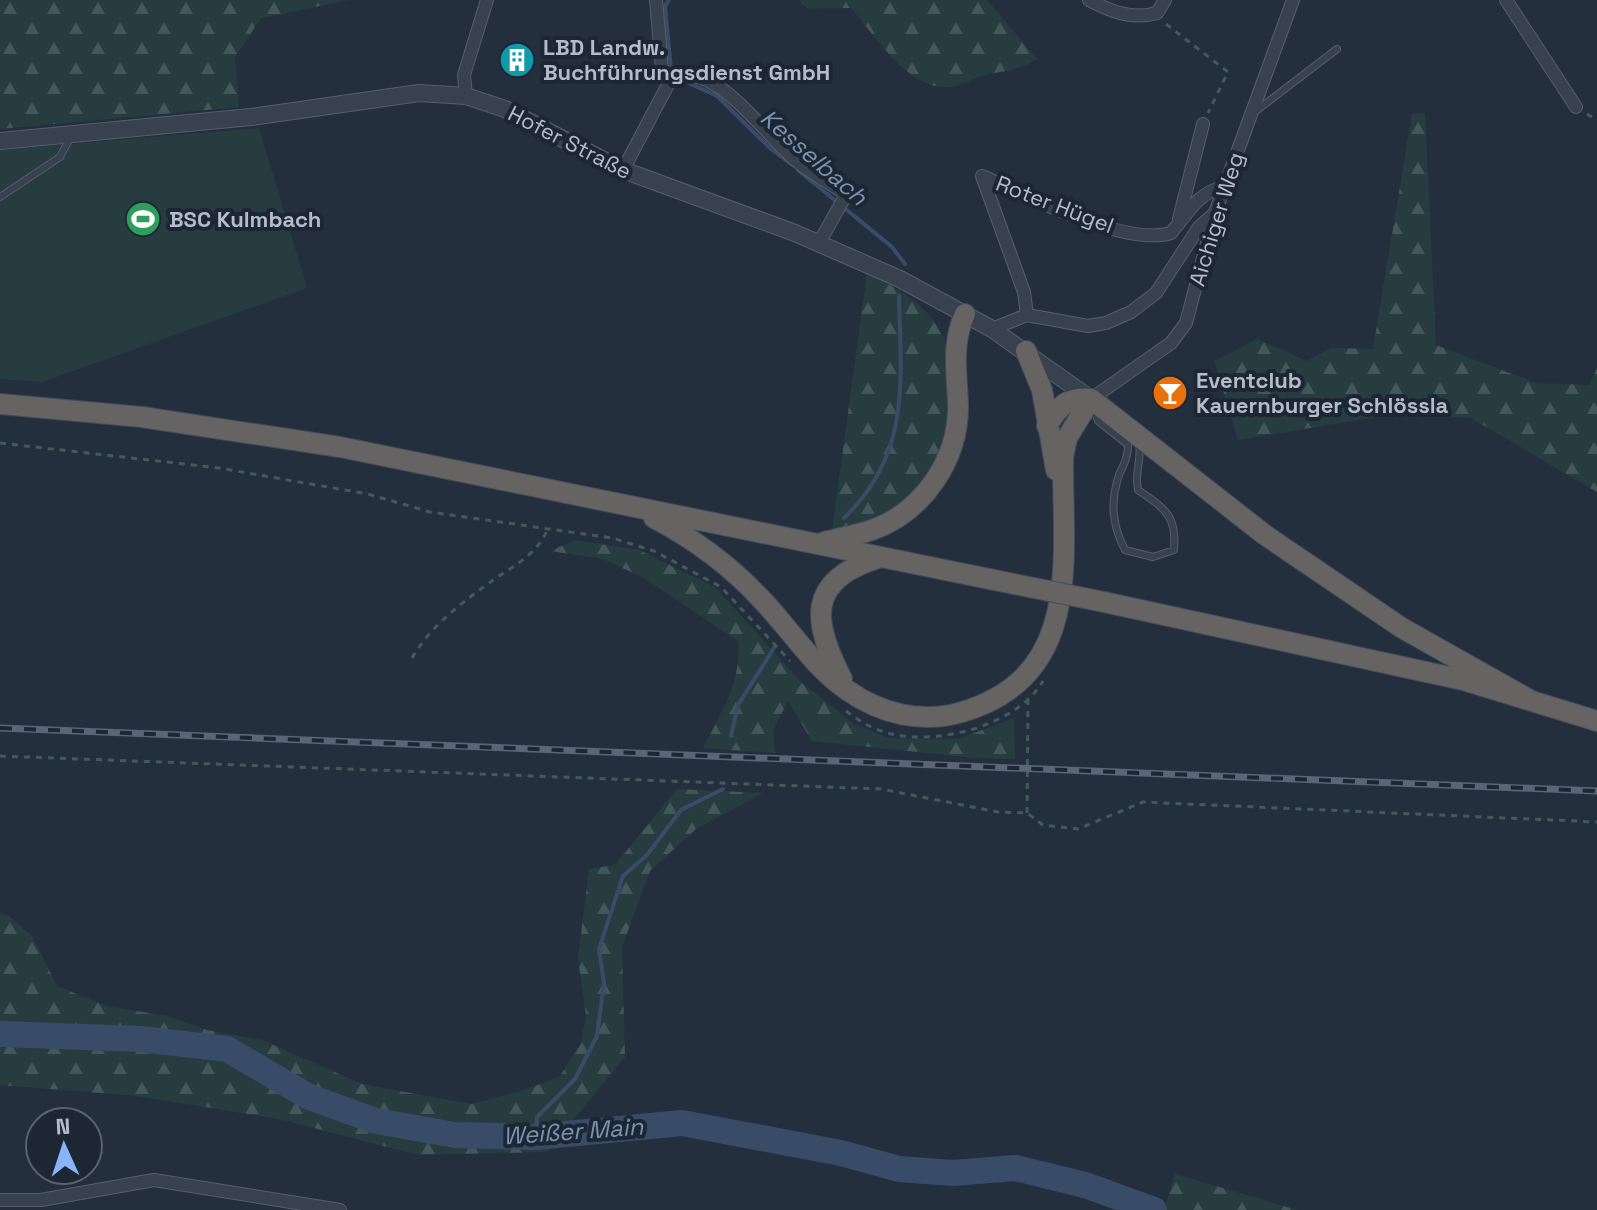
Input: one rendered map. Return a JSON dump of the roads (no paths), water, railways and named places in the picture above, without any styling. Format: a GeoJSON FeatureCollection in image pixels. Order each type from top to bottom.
{"type":"FeatureCollection","features":[{"type":"Feature","properties":{"kind":"highway"},"geometry":{"type":"LineString","coordinates":[[820,543],[875,529],[897,516],[929,490],[943,469],[954,440],[958,409],[955,335],[965,314]]}},
{"type":"Feature","properties":{"kind":"highway"},"geometry":{"type":"LineString","coordinates":[[633,507],[678,530],[725,562],[765,603],[809,656],[847,690],[885,711],[911,718],[950,716],[986,705],[1009,691],[1028,673],[1046,647],[1057,619],[1067,544],[1062,497],[1042,390],[1026,351]]}},
{"type":"Feature","properties":{"kind":"highway"},"geometry":{"type":"LineString","coordinates":[[1062,497],[1067,438],[1091,399]]}},
{"type":"Feature","properties":{"kind":"highway"},"geometry":{"type":"LineString","coordinates":[[1047,426],[1057,408],[1068,401],[1091,399],[1265,535],[1402,628],[1530,700]]}},
{"type":"Feature","properties":{"kind":"highway"},"geometry":{"type":"LineString","coordinates":[[0,404],[142,417],[340,447],[820,543],[1448,676],[1597,721]]}},
{"type":"Feature","properties":{"kind":"highway"},"geometry":{"type":"LineString","coordinates":[[847,690],[823,643],[819,622],[823,601],[835,580],[855,566],[881,557]]}},
{"type":"Feature","properties":{"kind":"street"},"geometry":{"type":"LineString","coordinates":[[466,96],[464,75],[487,0]]}},
{"type":"Feature","properties":{"kind":"street"},"geometry":{"type":"LineString","coordinates":[[656,0],[662,69],[674,78],[694,76],[725,90],[800,164],[846,195],[819,243]]}},
{"type":"Feature","properties":{"kind":"street"},"geometry":{"type":"LineString","coordinates":[[1089,0],[1129,16],[1157,13],[1165,0]]}},
{"type":"Feature","properties":{"kind":"street","name":"Aichiger Weg"},"geometry":{"type":"LineString","coordinates":[[1091,399],[1171,343],[1186,323],[1215,213],[1293,0]]}},
{"type":"Feature","properties":{"kind":"street"},"geometry":{"type":"LineString","coordinates":[[1506,0],[1576,107]]}},
{"type":"Feature","properties":{"kind":"street"},"geometry":{"type":"LineString","coordinates":[[623,170],[674,78]]}},
{"type":"Feature","properties":{"kind":"street","name":"Hofer Straße"},"geometry":{"type":"LineString","coordinates":[[0,141],[251,117],[419,93],[466,96],[505,109],[623,170],[819,243],[992,329],[1091,399]]}},
{"type":"Feature","properties":{"kind":"street"},"geometry":{"type":"LineString","coordinates":[[1177,226],[1203,124]]}},
{"type":"Feature","properties":{"kind":"street","name":"Roter Hügel"},"geometry":{"type":"LineString","coordinates":[[1027,315],[1021,281],[982,176],[1111,228],[1166,235],[1177,226]]}},
{"type":"Feature","properties":{"kind":"street"},"geometry":{"type":"LineString","coordinates":[[1177,226],[1198,198],[1210,190],[1224,187]]}},
{"type":"Feature","properties":{"kind":"street"},"geometry":{"type":"LineString","coordinates":[[992,329],[1027,315],[1088,326],[1131,312],[1156,293],[1192,237],[1215,213]]}},
{"type":"Feature","properties":{"kind":"street"},"geometry":{"type":"LineString","coordinates":[[0,1200],[41,1200],[154,1180],[340,1210]]}},
{"type":"Feature","properties":{"kind":"lane"},"geometry":{"type":"LineString","coordinates":[[1248,119],[1337,49]]}},
{"type":"Feature","properties":{"kind":"lane"},"geometry":{"type":"LineString","coordinates":[[0,197],[60,157],[71,135]]}},
{"type":"Feature","properties":{"kind":"lane"},"geometry":{"type":"LineString","coordinates":[[1091,399],[1098,421],[1128,445],[1128,455],[1113,494],[1114,529],[1125,550],[1153,557],[1174,550],[1176,528],[1164,508],[1138,490],[1135,475],[1141,456],[1137,432]]}},
{"type":"Feature","properties":{"kind":"waterway","name":"Kesselbach"},"geometry":{"type":"LineString","coordinates":[[669,0],[665,6],[671,70],[676,74]]}},
{"type":"Feature","properties":{"kind":"waterway","name":"Kesselbach"},"geometry":{"type":"LineString","coordinates":[[682,80],[717,96],[771,149],[791,164]]}},
{"type":"Feature","properties":{"kind":"waterway","name":"Kesselbach"},"geometry":{"type":"LineString","coordinates":[[798,170],[892,247],[905,264]]}},
{"type":"Feature","properties":{"kind":"waterway","name":"Kesselbach"},"geometry":{"type":"LineString","coordinates":[[844,518],[866,494],[891,442],[900,387],[899,296]]}},
{"type":"Feature","properties":{"kind":"waterway","name":"Kesselbach"},"geometry":{"type":"LineString","coordinates":[[731,736],[738,705],[774,648]]}},
{"type":"Feature","properties":{"kind":"waterway","name":"Kesselbach"},"geometry":{"type":"LineString","coordinates":[[535,1137],[537,1117],[575,1079],[597,1036],[604,983],[599,949],[623,876],[647,855],[681,810],[723,789]]}},
{"type":"Feature","properties":{"kind":"waterway","name":"Weißer Main"},"geometry":{"type":"LineString","coordinates":[[0,1034],[141,1039],[227,1049],[309,1097],[376,1121],[455,1135],[535,1137],[682,1123],[841,1153],[899,1169],[953,1173],[1015,1168],[1085,1185],[1154,1210]]}},
{"type":"Feature","properties":{"kind":"railway"},"geometry":{"type":"LineString","coordinates":[[0,728],[1597,791]]}},
{"type":"Feature","properties":{"kind":"place","name":"LBD Landw. Buchführungsdienst GmbH"},"geometry":{"type":"Point","coordinates":[517,60]}},
{"type":"Feature","properties":{"kind":"place","name":"BSC Kulmbach"},"geometry":{"type":"Point","coordinates":[143,219]}},
{"type":"Feature","properties":{"kind":"place","name":"Eventclub Kauernburger Schlössla"},"geometry":{"type":"Point","coordinates":[1170,393]}}]}
